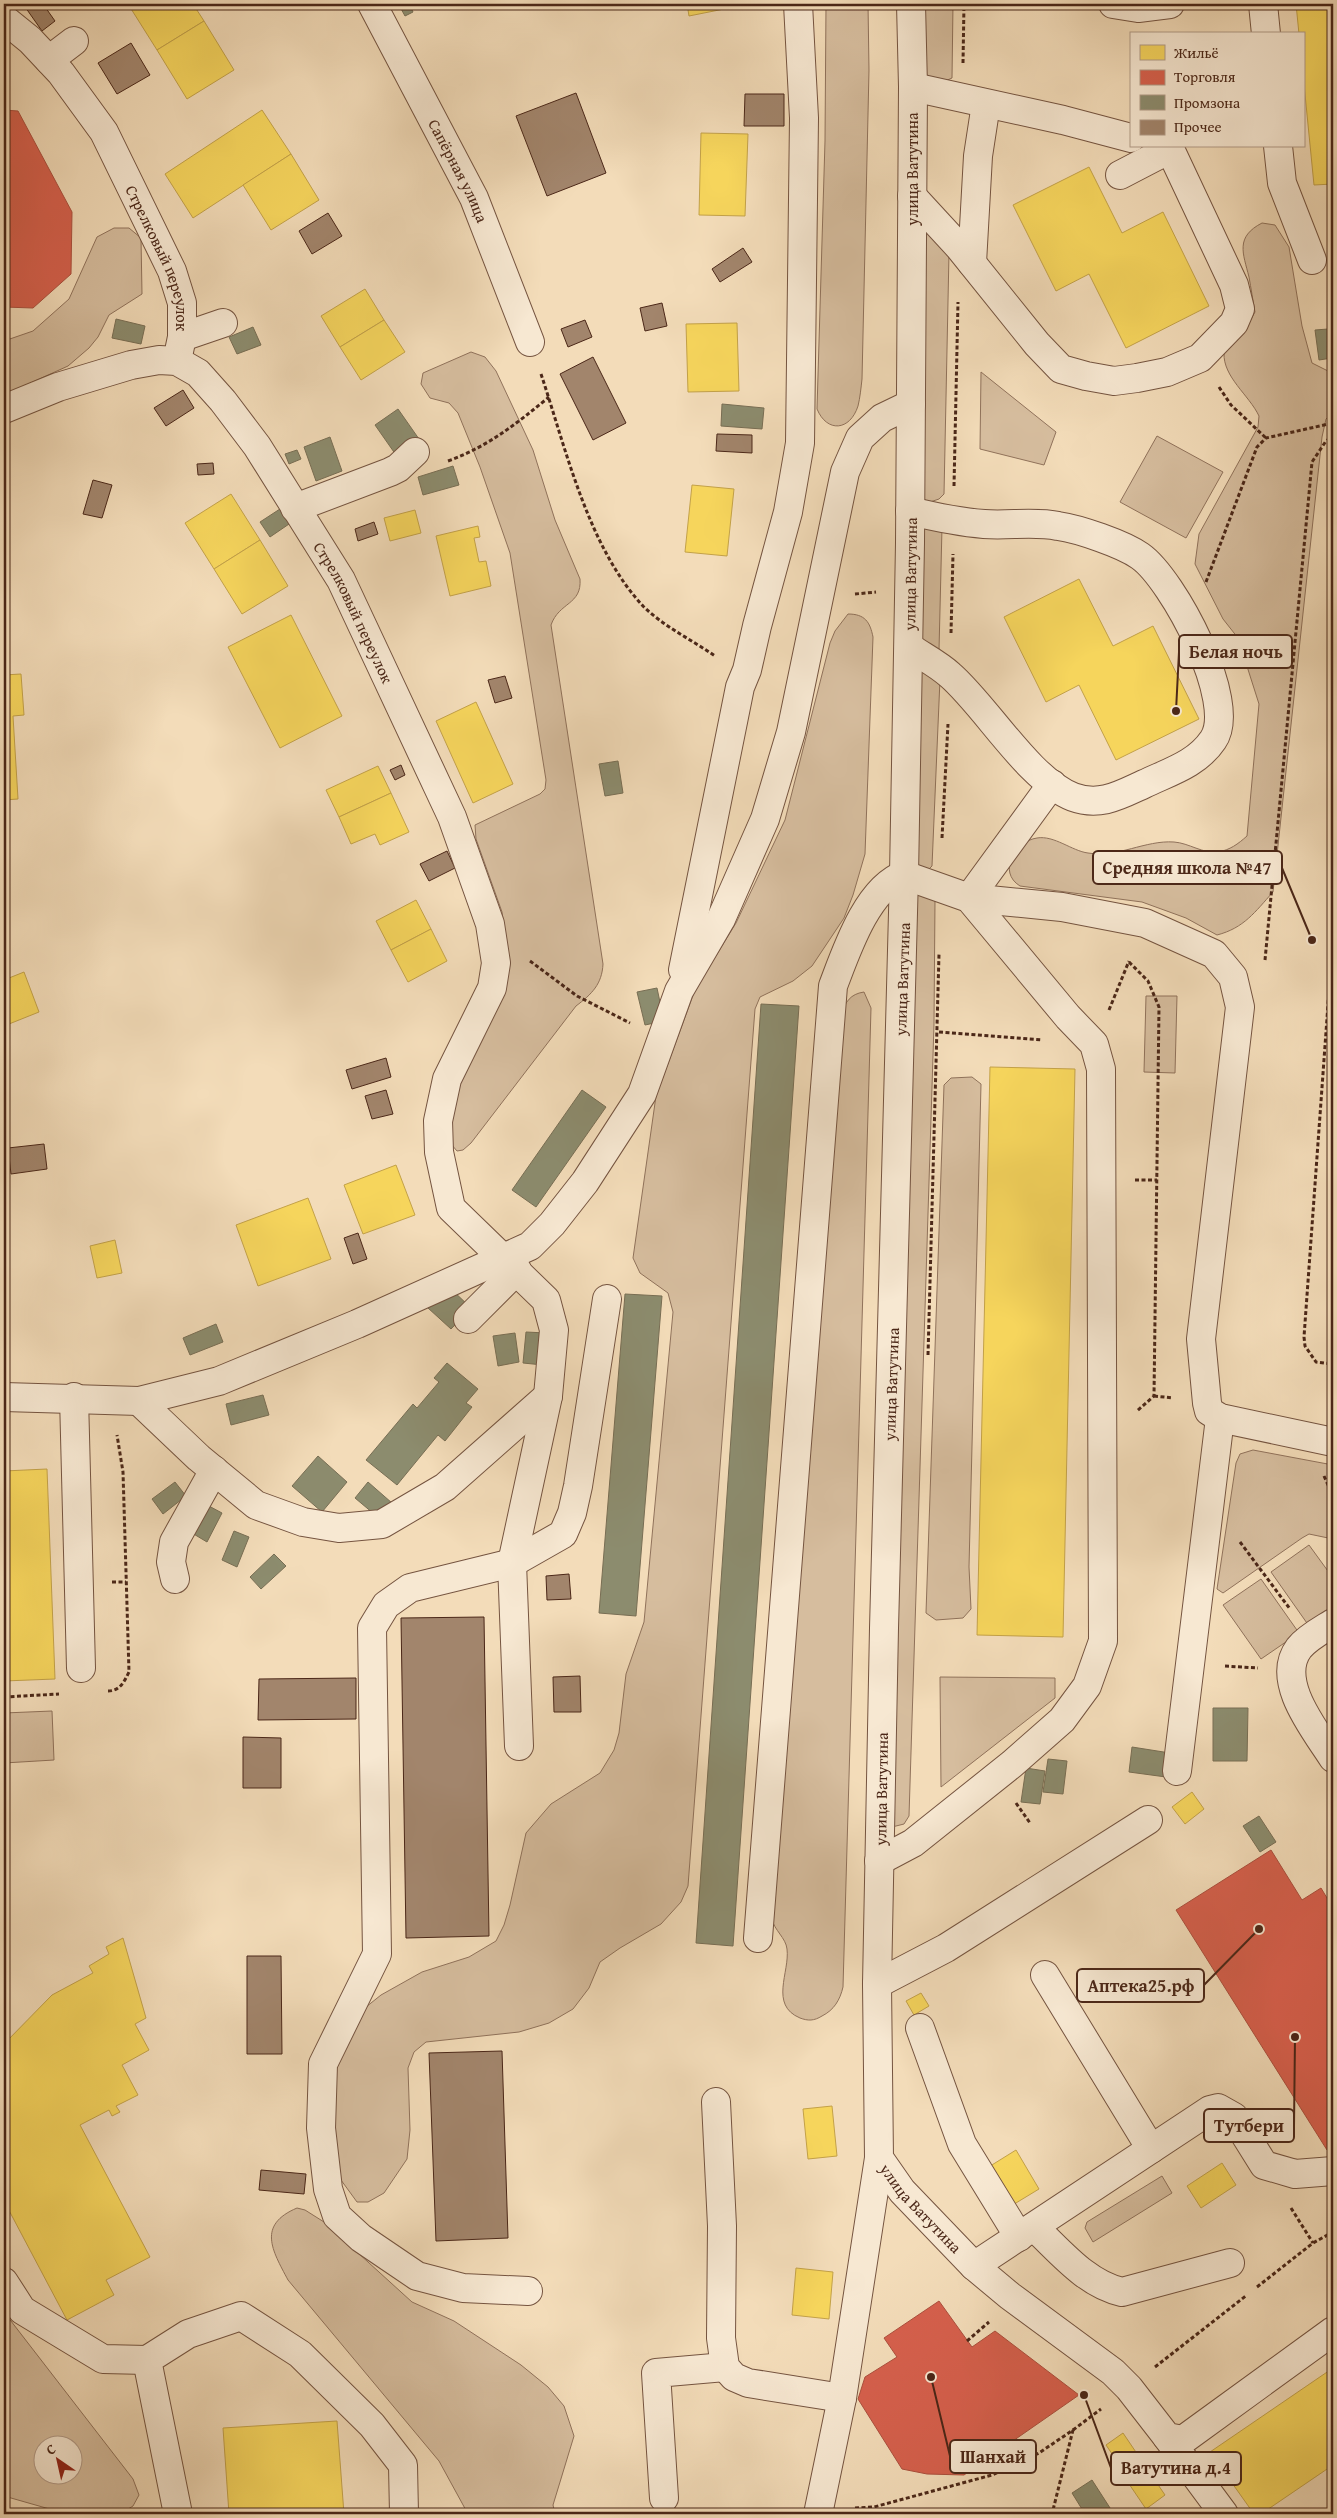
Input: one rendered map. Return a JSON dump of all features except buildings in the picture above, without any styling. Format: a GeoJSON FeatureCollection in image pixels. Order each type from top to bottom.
{"type":"FeatureCollection","features":[{"type":"Feature","properties":{"kind":"street","name":"Сапёрная улица"},"geometry":{"type":"LineString","coordinates":[[372,4],[474,198],[530,342]]}},
{"type":"Feature","properties":{"kind":"street"},"geometry":{"type":"LineString","coordinates":[[468,1318],[510,1263],[552,1224],[585,1182],[642,1094],[679,991],[740,687],[747,670],[788,512],[800,443],[804,118],[798,4]]}},
{"type":"Feature","properties":{"kind":"street","name":"улица Ватутина"},"geometry":{"type":"LineString","coordinates":[[911,4],[913,87],[909,647],[877,1984],[879,2158],[902,2191],[974,2266],[1010,2296],[1124,2383],[1224,2514]]}},
{"type":"Feature","properties":{"kind":"street"},"geometry":{"type":"LineString","coordinates":[[1113,4],[1138,8],[1170,4]]}},
{"type":"Feature","properties":{"kind":"street"},"geometry":{"type":"LineString","coordinates":[[1263,4],[1266,32]]}},
{"type":"Feature","properties":{"kind":"street","name":"Стрелковый переулок"},"geometry":{"type":"LineString","coordinates":[[4,19],[30,40],[61,73],[104,132],[172,271],[182,303],[180,349],[257,446],[340,580],[452,817],[490,924],[496,963],[492,988],[446,1079],[438,1121],[439,1152],[451,1208],[472,1231],[510,1263],[546,1300],[554,1330],[548,1396],[512,1563],[519,1746]]}},
{"type":"Feature","properties":{"kind":"street"},"geometry":{"type":"LineString","coordinates":[[49,60],[74,41]]}},
{"type":"Feature","properties":{"kind":"street"},"geometry":{"type":"LineString","coordinates":[[913,87],[1063,120],[1130,138]]}},
{"type":"Feature","properties":{"kind":"street"},"geometry":{"type":"LineString","coordinates":[[966,255],[978,156],[974,101]]}},
{"type":"Feature","properties":{"kind":"street"},"geometry":{"type":"LineString","coordinates":[[912,196],[966,255],[1037,344],[1062,369],[1114,381],[1167,372],[1200,358],[1234,323],[1240,309],[1234,285],[1166,148],[1120,176]]}},
{"type":"Feature","properties":{"kind":"street"},"geometry":{"type":"LineString","coordinates":[[1278,148],[1282,182],[1312,260]]}},
{"type":"Feature","properties":{"kind":"street"},"geometry":{"type":"LineString","coordinates":[[4,409],[58,387],[130,365],[159,360],[223,322]]}},
{"type":"Feature","properties":{"kind":"street"},"geometry":{"type":"LineString","coordinates":[[679,991],[720,919],[765,819],[792,732],[845,472],[860,438],[882,418],[911,404]]}},
{"type":"Feature","properties":{"kind":"street"},"geometry":{"type":"LineString","coordinates":[[295,508],[407,460]]}},
{"type":"Feature","properties":{"kind":"street"},"geometry":{"type":"LineString","coordinates":[[909,647],[950,674],[1037,772],[1073,797],[1108,800],[1194,761],[1214,739],[1219,712],[1215,685],[1190,622],[1159,577],[1141,556],[1105,540],[1058,525],[986,525],[954,522],[910,510]]}},
{"type":"Feature","properties":{"kind":"street"},"geometry":{"type":"LineString","coordinates":[[969,898],[1052,784]]}},
{"type":"Feature","properties":{"kind":"street"},"geometry":{"type":"LineString","coordinates":[[758,1938],[832,986],[861,921],[882,890],[895,878],[904,875],[969,898],[1062,907],[1145,924],[1214,954],[1233,977],[1240,1007],[1201,1339],[1207,1403],[1209,1412],[1220,1418],[1333,1442]]}},
{"type":"Feature","properties":{"kind":"street"},"geometry":{"type":"LineString","coordinates":[[880,1861],[913,1843],[1012,1764],[1062,1720],[1086,1686],[1103,1641],[1100,1069],[1094,1044],[1068,1017],[969,898]]}},
{"type":"Feature","properties":{"kind":"street"},"geometry":{"type":"LineString","coordinates":[[4,1397],[74,1397],[139,1401],[219,1381],[510,1263]]}},
{"type":"Feature","properties":{"kind":"street"},"geometry":{"type":"LineString","coordinates":[[528,2291],[463,2288],[417,2276],[361,2238],[337,2216],[328,2188],[321,2128],[323,2064],[377,1954],[372,1628],[386,1605],[410,1588],[512,1563],[563,1534],[572,1513],[607,1298]]}},
{"type":"Feature","properties":{"kind":"street"},"geometry":{"type":"LineString","coordinates":[[139,1401],[214,1470],[256,1505],[303,1522],[339,1528],[382,1524],[444,1486],[548,1396]]}},
{"type":"Feature","properties":{"kind":"street"},"geometry":{"type":"LineString","coordinates":[[74,1397],[81,1668]]}},
{"type":"Feature","properties":{"kind":"street"},"geometry":{"type":"LineString","coordinates":[[1177,1771],[1220,1418]]}},
{"type":"Feature","properties":{"kind":"street"},"geometry":{"type":"LineString","coordinates":[[175,1579],[171,1562],[174,1542],[214,1470]]}},
{"type":"Feature","properties":{"kind":"street"},"geometry":{"type":"LineString","coordinates":[[1333,1623],[1311,1637],[1298,1649],[1291,1670],[1295,1697],[1333,1758]]}},
{"type":"Feature","properties":{"kind":"street"},"geometry":{"type":"LineString","coordinates":[[877,1984],[946,1948],[1148,1820]]}},
{"type":"Feature","properties":{"kind":"street"},"geometry":{"type":"LineString","coordinates":[[1045,1975],[1152,2149]]}},
{"type":"Feature","properties":{"kind":"street"},"geometry":{"type":"LineString","coordinates":[[920,2028],[962,2144],[1026,2232],[1093,2281],[1107,2289],[1122,2292],[1230,2264]]}},
{"type":"Feature","properties":{"kind":"street"},"geometry":{"type":"LineString","coordinates":[[716,2102],[722,2226],[721,2338],[725,2367],[734,2377],[748,2383],[842,2398]]}},
{"type":"Feature","properties":{"kind":"street"},"geometry":{"type":"LineString","coordinates":[[974,2266],[1210,2110],[1218,2108],[1234,2117],[1264,2164],[1295,2174],[1333,2170]]}},
{"type":"Feature","properties":{"kind":"street"},"geometry":{"type":"LineString","coordinates":[[819,2512],[842,2398],[879,2158]]}},
{"type":"Feature","properties":{"kind":"street"},"geometry":{"type":"LineString","coordinates":[[4,2282],[22,2310],[104,2359],[147,2360],[188,2334],[240,2316],[300,2354],[372,2425],[403,2464],[404,2514]]}},
{"type":"Feature","properties":{"kind":"street"},"geometry":{"type":"LineString","coordinates":[[1167,2438],[1182,2440],[1333,2331]]}},
{"type":"Feature","properties":{"kind":"street"},"geometry":{"type":"LineString","coordinates":[[147,2360],[178,2514]]}},
{"type":"Feature","properties":{"kind":"street"},"geometry":{"type":"LineString","coordinates":[[664,2498],[656,2373],[725,2367]]}},
{"type":"Feature","properties":{"kind":"path"},"geometry":{"type":"LineString","coordinates":[[964,4],[974,101]]}},
{"type":"Feature","properties":{"kind":"path"},"geometry":{"type":"LineString","coordinates":[[939,887],[950,674],[954,522],[966,255]]}},
{"type":"Feature","properties":{"kind":"path"},"geometry":{"type":"LineString","coordinates":[[530,342],[587,510],[619,577],[644,607],[663,622],[723,661],[747,670]]}},
{"type":"Feature","properties":{"kind":"path"},"geometry":{"type":"LineString","coordinates":[[1200,358],[1231,405],[1266,438]]}},
{"type":"Feature","properties":{"kind":"path"},"geometry":{"type":"LineString","coordinates":[[407,460],[445,462],[469,453],[499,437],[549,397]]}},
{"type":"Feature","properties":{"kind":"path"},"geometry":{"type":"LineString","coordinates":[[1218,552],[1257,448],[1266,438],[1333,423]]}},
{"type":"Feature","properties":{"kind":"path"},"geometry":{"type":"LineString","coordinates":[[1264,966],[1312,462],[1326,441],[1333,436]]}},
{"type":"Feature","properties":{"kind":"path"},"geometry":{"type":"LineString","coordinates":[[820,598],[909,588]]}},
{"type":"Feature","properties":{"kind":"path"},"geometry":{"type":"LineString","coordinates":[[939,1032],[1094,1044],[1145,924]]}},
{"type":"Feature","properties":{"kind":"path"},"geometry":{"type":"LineString","coordinates":[[1333,935],[1304,1336],[1305,1346],[1316,1362],[1333,1364]]}},
{"type":"Feature","properties":{"kind":"path"},"geometry":{"type":"LineString","coordinates":[[494,942],[531,961],[578,996],[619,1018],[663,1036]]}},
{"type":"Feature","properties":{"kind":"path"},"geometry":{"type":"LineString","coordinates":[[1103,1422],[1117,1420],[1141,1410],[1154,1396],[1158,1006],[1148,981],[1129,962]]}},
{"type":"Feature","properties":{"kind":"path"},"geometry":{"type":"LineString","coordinates":[[1210,1502],[1293,1614]]}},
{"type":"Feature","properties":{"kind":"path"},"geometry":{"type":"LineString","coordinates":[[1190,1664],[1291,1670]]}},
{"type":"Feature","properties":{"kind":"path"},"geometry":{"type":"LineString","coordinates":[[1008,1804],[1014,1800],[1030,1823]]}},
{"type":"Feature","properties":{"kind":"path"},"geometry":{"type":"LineString","coordinates":[[1124,2383],[1312,2244],[1333,2232]]}},
{"type":"Feature","properties":{"kind":"path"},"geometry":{"type":"LineString","coordinates":[[966,2341],[988,2322]]}},
{"type":"Feature","properties":{"kind":"path"},"geometry":{"type":"LineString","coordinates":[[819,2512],[874,2507],[992,2475],[1038,2454],[1073,2430],[1052,2514]]}},
{"type":"Feature","properties":{"kind":"shaded area"},"geometry":{"type":"Polygon","coordinates":[[[826,4],[868,4],[869,70],[862,379],[859,403],[854,414],[850,420],[838,426],[826,422],[817,409],[825,141],[826,4]]]}},
{"type":"Feature","properties":{"kind":"shaded area"},"geometry":{"type":"Polygon","coordinates":[[[919,4],[953,4],[952,78],[943,82],[926,79],[919,4]]]}},
{"type":"Feature","properties":{"kind":"shaded area"},"geometry":{"type":"Polygon","coordinates":[[[1262,223],[1275,225],[1289,247],[1302,326],[1312,363],[1330,372],[1333,370],[1333,412],[1326,419],[1322,437],[1273,892],[1242,924],[1217,935],[1186,918],[1142,902],[1020,886],[1013,880],[1009,865],[1016,851],[1022,845],[1029,840],[1037,838],[1050,839],[1082,852],[1099,854],[1163,842],[1180,843],[1207,851],[1218,852],[1234,846],[1247,836],[1259,704],[1238,638],[1223,619],[1195,564],[1199,534],[1258,427],[1259,416],[1232,378],[1225,362],[1224,353],[1246,328],[1255,312],[1243,246],[1248,234],[1253,228],[1262,223]]]}},
{"type":"Feature","properties":{"kind":"shaded area"},"geometry":{"type":"Polygon","coordinates":[[[114,228],[129,228],[141,238],[142,294],[109,315],[98,337],[89,348],[68,366],[4,395],[4,341],[33,331],[69,299],[97,237],[114,228]]]}},
{"type":"Feature","properties":{"kind":"shaded area"},"geometry":{"type":"Polygon","coordinates":[[[931,232],[949,253],[944,494],[939,499],[930,502],[920,498],[924,233],[931,232]]]}},
{"type":"Feature","properties":{"kind":"shaded area"},"geometry":{"type":"Polygon","coordinates":[[[471,352],[485,357],[496,371],[533,450],[555,520],[580,579],[580,587],[574,599],[559,612],[551,625],[603,964],[601,977],[595,988],[576,1006],[471,1143],[463,1150],[457,1151],[451,1144],[450,1120],[458,1080],[509,962],[502,912],[476,839],[475,825],[540,794],[545,789],[546,780],[510,553],[480,467],[458,413],[449,403],[430,398],[421,384],[423,373],[471,352]]]}},
{"type":"Feature","properties":{"kind":"shaded area"},"geometry":{"type":"Polygon","coordinates":[[[981,372],[1056,432],[1044,465],[980,449],[981,372]]]}},
{"type":"Feature","properties":{"kind":"shaded area"},"geometry":{"type":"Polygon","coordinates":[[[1157,436],[1223,472],[1186,538],[1120,502],[1157,436]]]}},
{"type":"Feature","properties":{"kind":"shaded area"},"geometry":{"type":"Polygon","coordinates":[[[942,527],[939,650],[928,653],[913,623],[915,529],[942,527]]]}},
{"type":"Feature","properties":{"kind":"shaded area"},"geometry":{"type":"Polygon","coordinates":[[[848,614],[863,617],[870,627],[873,637],[865,854],[844,918],[812,966],[793,981],[760,997],[755,1009],[688,1886],[681,1902],[661,1924],[600,1962],[589,1988],[573,2009],[549,2023],[519,2032],[426,2042],[414,2052],[408,2068],[410,2130],[407,2159],[384,2193],[368,2202],[357,2202],[341,2180],[332,2127],[334,2064],[366,2007],[381,1995],[422,1972],[469,1957],[496,1941],[504,1925],[510,1905],[526,1833],[551,1804],[600,1773],[614,1750],[619,1733],[626,1674],[644,1622],[673,1312],[668,1293],[640,1273],[633,1258],[656,1096],[695,990],[736,923],[785,820],[830,643],[835,631],[848,614]]]}},
{"type":"Feature","properties":{"kind":"shaded area"},"geometry":{"type":"Polygon","coordinates":[[[921,668],[940,679],[932,866],[927,871],[915,872],[921,668]]]}},
{"type":"Feature","properties":{"kind":"shaded area"},"geometry":{"type":"Polygon","coordinates":[[[910,891],[935,900],[934,1024],[909,1816],[904,1824],[892,1827],[910,891]]]}},
{"type":"Feature","properties":{"kind":"shaded area"},"geometry":{"type":"Polygon","coordinates":[[[864,992],[871,1008],[843,1987],[838,2000],[830,2011],[814,2020],[808,2020],[800,2018],[785,2005],[783,1987],[787,1949],[785,1941],[772,1919],[841,1013],[849,999],[864,992]]]}},
{"type":"Feature","properties":{"kind":"shaded area"},"geometry":{"type":"Polygon","coordinates":[[[1146,996],[1177,996],[1175,1073],[1144,1072],[1146,996]]]}},
{"type":"Feature","properties":{"kind":"shaded area"},"geometry":{"type":"Polygon","coordinates":[[[972,1077],[981,1084],[969,1567],[971,1609],[963,1618],[936,1620],[926,1613],[944,1085],[951,1078],[972,1077]]]}},
{"type":"Feature","properties":{"kind":"shaded area"},"geometry":{"type":"Polygon","coordinates":[[[1253,1450],[1333,1465],[1333,1539],[1309,1534],[1223,1593],[1217,1589],[1236,1463],[1240,1454],[1253,1450]]]}},
{"type":"Feature","properties":{"kind":"shaded area"},"geometry":{"type":"Polygon","coordinates":[[[1309,1545],[1333,1578],[1333,1608],[1309,1626],[1271,1572],[1309,1545]]]}},
{"type":"Feature","properties":{"kind":"shaded area"},"geometry":{"type":"Polygon","coordinates":[[[1261,1579],[1299,1633],[1261,1659],[1223,1605],[1261,1579]]]}},
{"type":"Feature","properties":{"kind":"shaded area"},"geometry":{"type":"Polygon","coordinates":[[[940,1677],[1055,1678],[1055,1698],[941,1787],[940,1677]]]}},
{"type":"Feature","properties":{"kind":"shaded area"},"geometry":{"type":"Polygon","coordinates":[[[52,1711],[54,1760],[4,1763],[4,1713],[52,1711]]]}},
{"type":"Feature","properties":{"kind":"shaded area"},"geometry":{"type":"Polygon","coordinates":[[[1162,2176],[1172,2193],[1093,2242],[1085,2228],[1087,2222],[1162,2176]]]}},
{"type":"Feature","properties":{"kind":"shaded area"},"geometry":{"type":"Polygon","coordinates":[[[297,2208],[305,2210],[324,2222],[412,2302],[454,2321],[521,2365],[548,2387],[564,2406],[574,2436],[553,2505],[555,2514],[468,2514],[439,2461],[288,2280],[273,2249],[272,2230],[276,2222],[297,2208]]]}},
{"type":"Feature","properties":{"kind":"shaded area"},"geometry":{"type":"Polygon","coordinates":[[[4,2312],[133,2479],[139,2495],[133,2506],[120,2514],[67,2514],[4,2496],[4,2312]]]}},
{"type":"Feature","properties":{"kind":"place","name":"Белая ночь"},"geometry":{"type":"Point","coordinates":[1176,711]}},
{"type":"Feature","properties":{"kind":"place","name":"Средняя школа №47"},"geometry":{"type":"Point","coordinates":[1312,940]}},
{"type":"Feature","properties":{"kind":"place","name":"Аптека25.рф"},"geometry":{"type":"Point","coordinates":[1259,1929]}},
{"type":"Feature","properties":{"kind":"place","name":"Тутбери"},"geometry":{"type":"Point","coordinates":[1295,2037]}},
{"type":"Feature","properties":{"kind":"place","name":"Шанхай"},"geometry":{"type":"Point","coordinates":[931,2377]}},
{"type":"Feature","properties":{"kind":"place","name":"Ватутина д.4"},"geometry":{"type":"Point","coordinates":[1084,2395]}}]}
